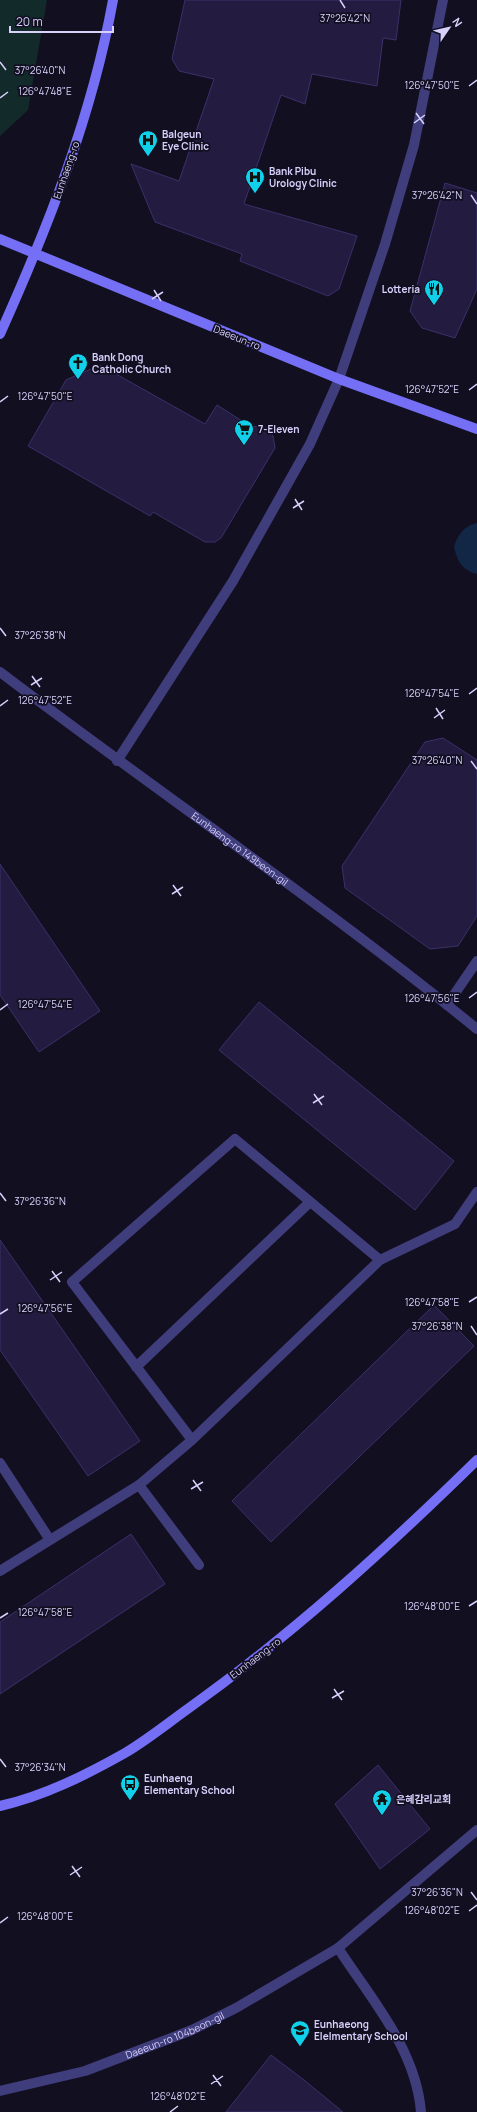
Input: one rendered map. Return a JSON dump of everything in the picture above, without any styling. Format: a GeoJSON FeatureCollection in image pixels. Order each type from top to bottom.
{"type":"FeatureCollection","features":[{"type":"Feature","properties":{"kind":"street","name":"Eunhaeng-ro"},"geometry":{"type":"LineString","coordinates":[[0,334],[36,254],[81,128],[108,30],[113,0]]}},
{"type":"Feature","properties":{"kind":"street"},"geometry":{"type":"LineString","coordinates":[[118,761],[233,582],[310,444],[339,379],[385,244],[414,145],[443,0]]}},
{"type":"Feature","properties":{"kind":"street","name":"Daeeun-ro"},"geometry":{"type":"LineString","coordinates":[[0,239],[339,379],[477,429]]}},
{"type":"Feature","properties":{"kind":"street","name":"Eunhaeng-ro 149beon-gil"},"geometry":{"type":"LineString","coordinates":[[0,672],[118,761],[279,877],[477,1029]]}},
{"type":"Feature","properties":{"kind":"street"},"geometry":{"type":"LineString","coordinates":[[447,1005],[477,961]]}},
{"type":"Feature","properties":{"kind":"street"},"geometry":{"type":"LineString","coordinates":[[192,1440],[72,1282],[235,1140],[380,1260]]}},
{"type":"Feature","properties":{"kind":"street"},"geometry":{"type":"LineString","coordinates":[[0,1571],[139,1485],[192,1440],[380,1260],[455,1224],[477,1192]]}},
{"type":"Feature","properties":{"kind":"street"},"geometry":{"type":"LineString","coordinates":[[136,1367],[310,1202]]}},
{"type":"Feature","properties":{"kind":"street","name":"Eunhaeng-ro"},"geometry":{"type":"LineString","coordinates":[[0,1806],[54,1789],[126,1752],[206,1695],[292,1630],[341,1589],[415,1521],[477,1460]]}},
{"type":"Feature","properties":{"kind":"street"},"geometry":{"type":"LineString","coordinates":[[2,1469],[50,1540]]}},
{"type":"Feature","properties":{"kind":"street"},"geometry":{"type":"LineString","coordinates":[[139,1485],[199,1565]]}},
{"type":"Feature","properties":{"kind":"street","name":"Daeeun-ro 104beon-gil"},"geometry":{"type":"LineString","coordinates":[[0,2091],[85,2071],[192,2030],[236,2008],[338,1948],[477,1830]]}},
{"type":"Feature","properties":{"kind":"street"},"geometry":{"type":"LineString","coordinates":[[338,1948],[399,2040],[412,2072],[421,2112]]}},
{"type":"Feature","properties":{"kind":"green space"},"geometry":{"type":"Polygon","coordinates":[[[0,0],[47,0],[28,110],[0,136],[0,0]]]}},
{"type":"Feature","properties":{"kind":"water"},"geometry":{"type":"Polygon","coordinates":[[[477,523],[477,574],[464,568],[454,547],[457,538],[462,531],[468,526],[477,523]]]}},
{"type":"Feature","properties":{"kind":"building"},"geometry":{"type":"Polygon","coordinates":[[[185,0],[401,0],[396,40],[383,38],[377,86],[312,74],[305,104],[281,95],[244,204],[357,236],[339,289],[328,296],[240,261],[242,254],[155,222],[131,164],[179,181],[214,79],[179,71],[172,59],[185,0]]]}},
{"type":"Feature","properties":{"kind":"building"},"geometry":{"type":"Polygon","coordinates":[[[445,183],[477,193],[477,289],[455,338],[422,328],[410,311],[445,183]]]}},
{"type":"Feature","properties":{"kind":"building"},"geometry":{"type":"Polygon","coordinates":[[[100,365],[205,424],[217,405],[250,426],[268,428],[273,436],[275,448],[221,538],[215,542],[205,542],[153,512],[150,516],[28,446],[66,380],[100,365]]]}},
{"type":"Feature","properties":{"kind":"building"},"geometry":{"type":"Polygon","coordinates":[[[443,738],[477,760],[477,916],[458,946],[430,949],[345,888],[342,866],[425,742],[443,738]]]}},
{"type":"Feature","properties":{"kind":"building"},"geometry":{"type":"Polygon","coordinates":[[[0,864],[100,1011],[39,1052],[0,995],[0,864]]]}},
{"type":"Feature","properties":{"kind":"building"},"geometry":{"type":"Polygon","coordinates":[[[259,1002],[454,1161],[415,1210],[219,1050],[259,1002]]]}},
{"type":"Feature","properties":{"kind":"building"},"geometry":{"type":"Polygon","coordinates":[[[0,1240],[140,1441],[88,1476],[0,1350],[0,1240]]]}},
{"type":"Feature","properties":{"kind":"building"},"geometry":{"type":"Polygon","coordinates":[[[434,1305],[474,1346],[271,1542],[232,1501],[434,1305]]]}},
{"type":"Feature","properties":{"kind":"building"},"geometry":{"type":"Polygon","coordinates":[[[131,1534],[165,1584],[0,1694],[0,1622],[131,1534]]]}},
{"type":"Feature","properties":{"kind":"building","name":"은혜감리교회"},"geometry":{"type":"Polygon","coordinates":[[[378,1765],[430,1829],[380,1869],[335,1804],[378,1765]]]}},
{"type":"Feature","properties":{"kind":"building"},"geometry":{"type":"Polygon","coordinates":[[[271,2055],[304,2080],[343,2112],[226,2112],[271,2055]]]}},
{"type":"Feature","properties":{"kind":"place","name":"Balgeun Eye Clinic"},"geometry":{"type":"Point","coordinates":[148,157]}},
{"type":"Feature","properties":{"kind":"place","name":"Bank Pibu Urology Clinic"},"geometry":{"type":"Point","coordinates":[255,194]}},
{"type":"Feature","properties":{"kind":"place","name":"Lotteria"},"geometry":{"type":"Point","coordinates":[434,306]}},
{"type":"Feature","properties":{"kind":"place","name":"Bank Dong Catholic Church"},"geometry":{"type":"Point","coordinates":[78,380]}},
{"type":"Feature","properties":{"kind":"place","name":"7-Eleven"},"geometry":{"type":"Point","coordinates":[244,446]}},
{"type":"Feature","properties":{"kind":"place","name":"Eunhaeng Elementary School"},"geometry":{"type":"Point","coordinates":[130,1801]}},
{"type":"Feature","properties":{"kind":"place","name":"은혜감리교회"},"geometry":{"type":"Point","coordinates":[382,1816]}},
{"type":"Feature","properties":{"kind":"place","name":"Eunhaeong Elelmentary School"},"geometry":{"type":"Point","coordinates":[300,2047]}}]}
